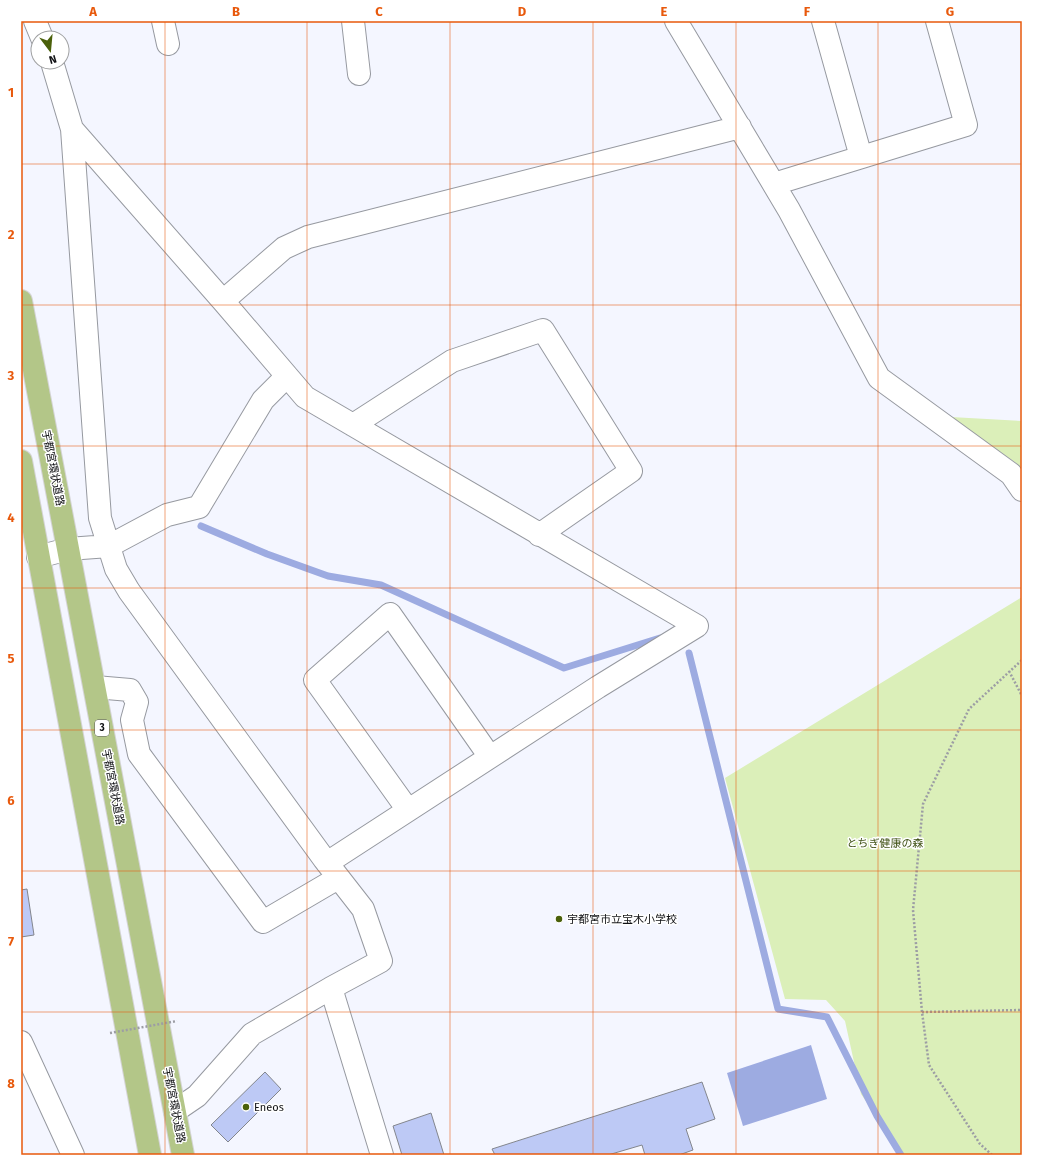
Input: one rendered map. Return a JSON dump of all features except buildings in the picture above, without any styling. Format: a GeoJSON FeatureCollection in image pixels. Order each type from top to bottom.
{"type":"FeatureCollection","features":[{"type":"Feature","properties":{"kind":"main road","name":"宇都宮環状道路"},"geometry":{"type":"LineString","coordinates":[[21,301],[183,1155]]}},
{"type":"Feature","properties":{"kind":"main road"},"geometry":{"type":"LineString","coordinates":[[21,461],[150,1155]]}},
{"type":"Feature","properties":{"kind":"street"},"geometry":{"type":"LineString","coordinates":[[163,21],[168,44]]}},
{"type":"Feature","properties":{"kind":"street"},"geometry":{"type":"LineString","coordinates":[[353,21],[359,74]]}},
{"type":"Feature","properties":{"kind":"street"},"geometry":{"type":"LineString","coordinates":[[823,21],[861,157]]}},
{"type":"Feature","properties":{"kind":"street"},"geometry":{"type":"LineString","coordinates":[[774,184],[966,125],[937,21]]}},
{"type":"Feature","properties":{"kind":"street"},"geometry":{"type":"LineString","coordinates":[[677,22],[789,210],[879,378],[1011,474],[1022,490]]}},
{"type":"Feature","properties":{"kind":"street"},"geometry":{"type":"LineString","coordinates":[[54,70],[72,129],[100,518],[116,569],[129,591],[363,909],[381,961],[252,1034],[197,1096],[175,1111]]}},
{"type":"Feature","properties":{"kind":"street"},"geometry":{"type":"LineString","coordinates":[[223,300],[284,248],[308,237],[740,127]]}},
{"type":"Feature","properties":{"kind":"street"},"geometry":{"type":"LineString","coordinates":[[72,129],[223,300],[305,397],[697,626],[598,687],[408,810],[333,870],[263,922],[139,754],[132,720],[137,702],[130,690],[95,687]]}},
{"type":"Feature","properties":{"kind":"street"},"geometry":{"type":"LineString","coordinates":[[353,425],[452,361],[543,330],[631,470],[539,535]]}},
{"type":"Feature","properties":{"kind":"street"},"geometry":{"type":"LineString","coordinates":[[38,557],[68,549],[109,546],[167,515],[199,508],[263,400],[287,376]]}},
{"type":"Feature","properties":{"kind":"street"},"geometry":{"type":"LineString","coordinates":[[408,810],[315,680],[390,614],[490,757]]}},
{"type":"Feature","properties":{"kind":"street"},"geometry":{"type":"LineString","coordinates":[[332,988],[382,1155]]}},
{"type":"Feature","properties":{"kind":"street"},"geometry":{"type":"LineString","coordinates":[[21,1042],[73,1155]]}},
{"type":"Feature","properties":{"kind":"path"},"geometry":{"type":"LineString","coordinates":[[992,1155],[980,1144],[929,1065],[922,1012],[913,910],[923,804],[969,709],[1022,660]]}},
{"type":"Feature","properties":{"kind":"path"},"geometry":{"type":"LineString","coordinates":[[1009,671],[1022,696]]}},
{"type":"Feature","properties":{"kind":"path"},"geometry":{"type":"LineString","coordinates":[[922,1012],[1022,1010]]}},
{"type":"Feature","properties":{"kind":"path"},"geometry":{"type":"LineString","coordinates":[[110,1033],[177,1021]]}},
{"type":"Feature","properties":{"kind":"green space"},"geometry":{"type":"Polygon","coordinates":[[[951,417],[1022,421],[1022,470],[1016,463],[951,417]]]}},
{"type":"Feature","properties":{"kind":"green space","name":"とちぎ健康の森"},"geometry":{"type":"Polygon","coordinates":[[[1022,597],[1022,1155],[903,1155],[861,1094],[845,1021],[826,1000],[785,999],[725,778],[1022,597]]]}},
{"type":"Feature","properties":{"kind":"water"},"geometry":{"type":"Polygon","coordinates":[[[811,1045],[827,1099],[743,1126],[727,1073],[811,1045]]]}},
{"type":"Feature","properties":{"kind":"waterway"},"geometry":{"type":"LineString","coordinates":[[201,526],[267,554],[328,576],[381,585],[564,668],[660,638]]}},
{"type":"Feature","properties":{"kind":"waterway"},"geometry":{"type":"LineString","coordinates":[[689,653],[778,1009],[827,1017],[877,1116],[901,1155]]}},
{"type":"Feature","properties":{"kind":"place","name":"宇都宮市立宝木小学校"},"geometry":{"type":"Point","coordinates":[559,919]}},
{"type":"Feature","properties":{"kind":"place","name":"Eneos"},"geometry":{"type":"Point","coordinates":[246,1107]}}]}
